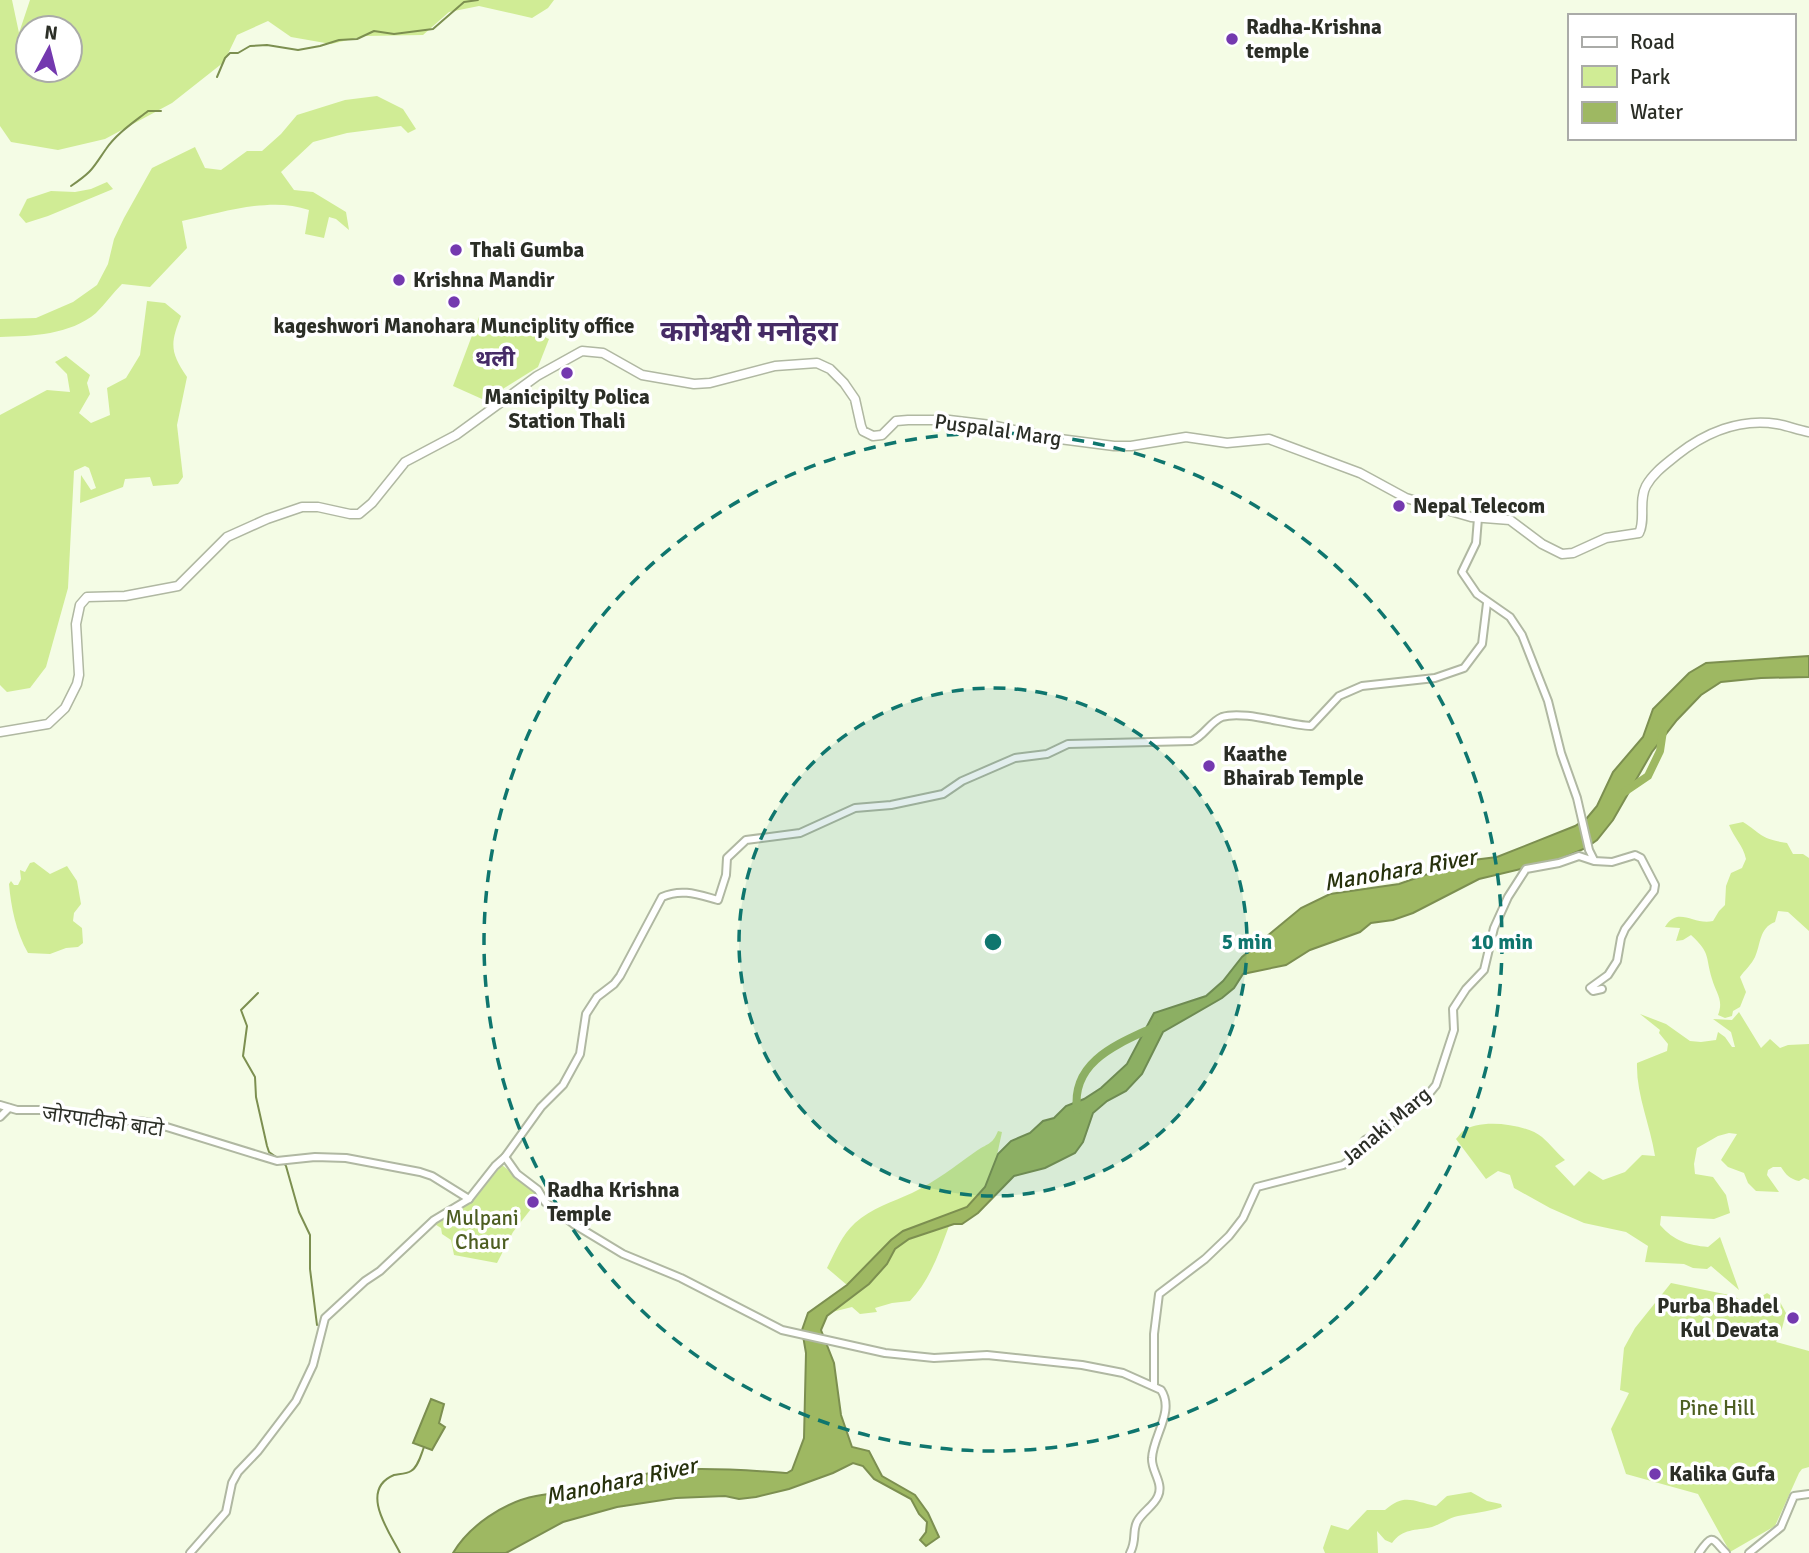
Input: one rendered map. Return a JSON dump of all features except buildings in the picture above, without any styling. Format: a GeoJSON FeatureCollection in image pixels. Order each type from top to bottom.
{"type":"FeatureCollection","features":[{"type":"Feature","properties":{"kind":"main road","name":"Puspalal Marg"},"geometry":{"type":"LineString","coordinates":[[0,732],[48,724],[65,708],[79,675],[76,624],[80,605],[87,597],[125,596],[178,586],[227,537],[302,508],[318,507],[359,514],[372,503],[405,462],[456,435],[537,376],[582,351],[603,353],[642,375],[694,384],[710,383],[775,366],[817,363],[830,369],[844,383],[855,399],[863,431],[873,436],[882,435],[896,421],[908,419],[991,425],[1104,445],[1131,446],[1185,437],[1227,443],[1256,439],[1274,440],[1360,473],[1406,498],[1478,518],[1510,520],[1550,549],[1562,554],[1573,553],[1606,538],[1639,533],[1642,527],[1644,488],[1661,468],[1700,438],[1728,428],[1754,423],[1778,424],[1809,432]]}},
{"type":"Feature","properties":{"kind":"street"},"geometry":{"type":"LineString","coordinates":[[1478,518],[1474,548],[1462,572],[1466,582],[1487,603],[1510,617],[1522,635],[1546,694],[1594,861]]}},
{"type":"Feature","properties":{"kind":"street"},"geometry":{"type":"LineString","coordinates":[[190,1553],[226,1512],[232,1483],[238,1472],[258,1451],[296,1401],[313,1365],[322,1323],[329,1312],[380,1271],[434,1220],[469,1199],[505,1157],[541,1107],[564,1085],[580,1054],[588,1009],[620,976],[659,901],[666,895],[685,892],[718,900],[726,875],[727,858],[746,840],[800,833],[855,808],[943,794],[962,781],[1015,758],[1047,754],[1068,744],[1192,741],[1216,720],[1231,715],[1311,726],[1339,696],[1362,686],[1435,678],[1464,668],[1482,644],[1487,603]]}},
{"type":"Feature","properties":{"kind":"street","name":"Janaki Marg"},"geometry":{"type":"LineString","coordinates":[[1130,1553],[1135,1543],[1135,1526],[1138,1519],[1158,1496],[1159,1485],[1151,1459],[1165,1405],[1163,1392],[1154,1386],[1155,1310],[1162,1290],[1185,1275],[1229,1236],[1243,1218],[1257,1187],[1343,1165],[1352,1159],[1365,1140],[1381,1132],[1423,1101],[1439,1079],[1454,1030],[1453,1009],[1466,989],[1484,971],[1494,928],[1522,872],[1580,856],[1594,861],[1612,862],[1639,856],[1655,885],[1654,891],[1625,929],[1617,961],[1608,975],[1590,988],[1590,991],[1602,989]]}},
{"type":"Feature","properties":{"kind":"street","name":"जोरपाटीको बाटो"},"geometry":{"type":"LineString","coordinates":[[0,1105],[32,1111],[60,1110],[85,1121],[139,1121],[157,1124],[277,1161],[314,1157],[346,1158],[420,1172],[469,1199]]}},
{"type":"Feature","properties":{"kind":"street"},"geometry":{"type":"LineString","coordinates":[[0,1117],[9,1108]]}},
{"type":"Feature","properties":{"kind":"street"},"geometry":{"type":"LineString","coordinates":[[505,1157],[517,1174],[538,1190],[545,1202],[582,1229],[648,1266],[791,1332],[885,1353],[934,1358],[987,1355],[1068,1363],[1123,1373],[1154,1386]]}},
{"type":"Feature","properties":{"kind":"street"},"geometry":{"type":"LineString","coordinates":[[1749,1553],[1781,1527],[1794,1496],[1809,1494]]}},
{"type":"Feature","properties":{"kind":"street"},"geometry":{"type":"LineString","coordinates":[[1699,1553],[1707,1541],[1713,1539],[1726,1553]]}},
{"type":"Feature","properties":{"kind":"green space"},"geometry":{"type":"Polygon","coordinates":[[[0,0],[12,0],[15,14],[14,84],[84,84],[84,14],[25,14],[30,0],[554,0],[548,8],[532,18],[479,6],[449,12],[423,35],[365,36],[331,44],[291,37],[268,21],[237,35],[224,62],[172,103],[105,139],[58,150],[11,142],[0,126],[0,0]]]}},
{"type":"Feature","properties":{"kind":"green space"},"geometry":{"type":"Polygon","coordinates":[[[377,96],[403,109],[416,129],[408,133],[401,126],[347,133],[313,142],[281,172],[294,190],[313,192],[346,212],[349,230],[336,219],[329,217],[324,238],[305,234],[309,210],[278,205],[246,207],[182,221],[187,248],[150,287],[122,284],[96,313],[63,330],[38,335],[0,337],[0,319],[36,318],[73,302],[97,285],[108,264],[114,239],[152,168],[195,147],[205,168],[221,170],[247,151],[262,151],[297,115],[345,100],[377,96]]]}},
{"type":"Feature","properties":{"kind":"green space"},"geometry":{"type":"Polygon","coordinates":[[[107,182],[113,189],[48,216],[26,223],[19,215],[27,199],[51,191],[75,192],[91,189],[107,182]]]}},
{"type":"Feature","properties":{"kind":"green space"},"geometry":{"type":"Polygon","coordinates":[[[147,301],[165,303],[181,316],[174,348],[177,361],[187,377],[177,425],[183,477],[178,484],[153,486],[150,477],[125,479],[123,487],[80,503],[81,475],[91,490],[96,488],[89,468],[85,466],[74,471],[68,588],[46,667],[30,688],[7,692],[0,685],[0,415],[47,390],[70,392],[67,374],[55,362],[66,356],[90,375],[87,383],[90,394],[79,413],[91,423],[110,415],[107,388],[126,378],[140,355],[147,301]]]}},
{"type":"Feature","properties":{"kind":"green space"},"geometry":{"type":"Polygon","coordinates":[[[479,317],[532,331],[549,339],[538,367],[482,399],[453,386],[479,317]]]}},
{"type":"Feature","properties":{"kind":"green space"},"geometry":{"type":"Polygon","coordinates":[[[1743,822],[1767,838],[1787,843],[1793,854],[1803,854],[1809,858],[1809,931],[1788,912],[1778,911],[1775,922],[1763,932],[1754,960],[1740,977],[1746,992],[1740,1007],[1733,1011],[1732,1016],[1725,1018],[1718,1015],[1720,1001],[1702,947],[1691,935],[1676,941],[1680,928],[1665,927],[1675,917],[1713,921],[1725,905],[1726,886],[1731,873],[1742,868],[1746,859],[1729,825],[1743,822]]]}},
{"type":"Feature","properties":{"kind":"green space"},"geometry":{"type":"Polygon","coordinates":[[[34,862],[50,874],[67,866],[77,881],[81,904],[74,913],[73,921],[82,928],[83,943],[78,947],[50,954],[28,953],[15,919],[9,884],[11,881],[18,885],[21,879],[20,870],[25,872],[30,863],[34,862]]]}},
{"type":"Feature","properties":{"kind":"green space"},"geometry":{"type":"Polygon","coordinates":[[[1739,1012],[1761,1048],[1770,1039],[1780,1048],[1809,1044],[1809,1180],[1796,1180],[1788,1176],[1781,1167],[1773,1167],[1768,1170],[1767,1175],[1779,1192],[1756,1191],[1748,1183],[1744,1173],[1728,1167],[1721,1160],[1737,1134],[1718,1136],[1697,1148],[1695,1174],[1713,1177],[1726,1195],[1730,1213],[1714,1219],[1661,1216],[1660,1225],[1676,1238],[1694,1245],[1708,1247],[1720,1237],[1739,1290],[1711,1266],[1707,1269],[1684,1264],[1645,1262],[1648,1246],[1626,1232],[1584,1223],[1550,1208],[1514,1188],[1510,1175],[1498,1171],[1486,1179],[1456,1139],[1471,1127],[1491,1124],[1514,1126],[1535,1132],[1565,1160],[1555,1166],[1574,1186],[1589,1171],[1603,1180],[1625,1172],[1642,1155],[1655,1156],[1639,1086],[1637,1063],[1667,1051],[1668,1044],[1659,1033],[1660,1030],[1640,1014],[1666,1024],[1690,1041],[1716,1040],[1718,1032],[1735,1047],[1731,1032],[1713,1019],[1732,1020],[1739,1012]]]}},
{"type":"Feature","properties":{"kind":"green space"},"geometry":{"type":"Polygon","coordinates":[[[998,1131],[1002,1132],[996,1160],[985,1187],[967,1207],[903,1231],[847,1285],[827,1268],[839,1244],[855,1223],[875,1209],[937,1179],[991,1142],[998,1131]]]}},
{"type":"Feature","properties":{"kind":"green space","name":"Mulpani Chaur"},"geometry":{"type":"Polygon","coordinates":[[[502,1165],[536,1192],[538,1200],[513,1232],[497,1263],[454,1255],[451,1240],[433,1223],[473,1201],[502,1165]]]}},
{"type":"Feature","properties":{"kind":"green space"},"geometry":{"type":"Polygon","coordinates":[[[949,1226],[938,1256],[910,1301],[875,1308],[877,1312],[860,1314],[852,1307],[832,1312],[869,1284],[887,1264],[895,1249],[909,1239],[949,1226]]]}},
{"type":"Feature","properties":{"kind":"green space","name":"Pine Hill"},"geometry":{"type":"Polygon","coordinates":[[[1671,1283],[1734,1296],[1748,1305],[1767,1293],[1780,1302],[1786,1313],[1776,1342],[1809,1351],[1809,1467],[1799,1473],[1775,1526],[1730,1552],[1698,1494],[1626,1474],[1611,1429],[1629,1393],[1620,1390],[1624,1348],[1635,1328],[1671,1283]]]}},
{"type":"Feature","properties":{"kind":"green space"},"geometry":{"type":"Polygon","coordinates":[[[1471,1492],[1487,1501],[1501,1504],[1502,1507],[1458,1516],[1432,1527],[1405,1532],[1392,1543],[1377,1531],[1378,1553],[1325,1553],[1323,1548],[1331,1525],[1348,1530],[1367,1510],[1385,1510],[1403,1500],[1436,1506],[1447,1496],[1471,1492]]]}},
{"type":"Feature","properties":{"kind":"water"},"geometry":{"type":"Polygon","coordinates":[[[1809,656],[1809,677],[1721,682],[1701,695],[1652,752],[1613,820],[1597,840],[1586,848],[1558,860],[1479,879],[1413,913],[1393,920],[1371,923],[1360,932],[1310,950],[1286,965],[1243,974],[1234,988],[1222,998],[1163,1032],[1142,1074],[1126,1091],[1107,1101],[1093,1113],[1083,1142],[1075,1153],[1045,1168],[1014,1176],[978,1213],[962,1224],[954,1224],[909,1239],[895,1249],[887,1264],[869,1284],[827,1316],[821,1330],[834,1363],[841,1415],[852,1447],[869,1451],[882,1476],[915,1495],[928,1513],[939,1537],[926,1546],[920,1540],[926,1532],[927,1522],[911,1499],[874,1479],[863,1466],[853,1463],[789,1489],[756,1497],[676,1498],[617,1507],[563,1522],[506,1553],[453,1553],[468,1534],[489,1517],[512,1504],[536,1496],[622,1486],[633,1478],[674,1470],[725,1469],[787,1473],[792,1470],[804,1438],[806,1353],[802,1330],[808,1313],[847,1285],[903,1231],[967,1207],[985,1187],[998,1154],[1011,1141],[1030,1133],[1043,1121],[1054,1118],[1066,1106],[1101,1088],[1127,1064],[1154,1013],[1206,996],[1223,981],[1242,957],[1301,908],[1330,894],[1399,884],[1465,861],[1497,857],[1575,826],[1587,818],[1597,806],[1613,772],[1643,737],[1653,709],[1689,673],[1706,663],[1809,656]]]}},
{"type":"Feature","properties":{"kind":"water"},"geometry":{"type":"Polygon","coordinates":[[[431,1399],[444,1404],[439,1423],[445,1427],[432,1450],[413,1443],[431,1399]]]}},
{"type":"Feature","properties":{"kind":"waterway"},"geometry":{"type":"LineString","coordinates":[[217,77],[230,53],[238,53],[250,46],[267,45],[298,50],[339,40],[357,39],[374,31],[394,34],[433,29],[464,2],[478,0]]}},
{"type":"Feature","properties":{"kind":"waterway"},"geometry":{"type":"LineString","coordinates":[[71,186],[92,169],[110,144],[126,128],[148,111],[161,111]]}},
{"type":"Feature","properties":{"kind":"waterway","name":"Manohara River"},"geometry":{"type":"LineString","coordinates":[[1623,793],[1648,776],[1660,751],[1663,731]]}},
{"type":"Feature","properties":{"kind":"waterway"},"geometry":{"type":"LineString","coordinates":[[258,993],[241,1010],[247,1026],[243,1056],[255,1077],[256,1097],[269,1152],[279,1159]]}},
{"type":"Feature","properties":{"kind":"waterway","name":"Manohara River"},"geometry":{"type":"LineString","coordinates":[[1077,1110],[1077,1093],[1081,1079],[1089,1067],[1112,1048],[1154,1027]]}},
{"type":"Feature","properties":{"kind":"waterway"},"geometry":{"type":"LineString","coordinates":[[283,1162],[299,1212],[310,1235],[310,1269],[317,1325]]}},
{"type":"Feature","properties":{"kind":"waterway"},"geometry":{"type":"LineString","coordinates":[[400,1553],[380,1512],[378,1491],[384,1482],[394,1475],[413,1469],[424,1447]]}},
{"type":"Feature","properties":{"kind":"place","name":"Radha-Krishna temple"},"geometry":{"type":"Point","coordinates":[1232,39]}},
{"type":"Feature","properties":{"kind":"place","name":"Thali Gumba"},"geometry":{"type":"Point","coordinates":[456,250]}},
{"type":"Feature","properties":{"kind":"place","name":"Krishna Mandir"},"geometry":{"type":"Point","coordinates":[399,280]}},
{"type":"Feature","properties":{"kind":"place","name":"kageshwori Manohara Munciplity office"},"geometry":{"type":"Point","coordinates":[454,302]}},
{"type":"Feature","properties":{"kind":"place","name":"Manicipilty Polica Station Thali"},"geometry":{"type":"Point","coordinates":[567,373]}},
{"type":"Feature","properties":{"kind":"place","name":"Nepal Telecom"},"geometry":{"type":"Point","coordinates":[1399,506]}},
{"type":"Feature","properties":{"kind":"place","name":"Kaathe Bhairab Temple"},"geometry":{"type":"Point","coordinates":[1209,766]}},
{"type":"Feature","properties":{"kind":"place","name":"Radha Krishna Temple"},"geometry":{"type":"Point","coordinates":[533,1202]}},
{"type":"Feature","properties":{"kind":"place","name":"Purba Bhadel Kul Devata"},"geometry":{"type":"Point","coordinates":[1793,1318]}},
{"type":"Feature","properties":{"kind":"place","name":"Kalika Gufa"},"geometry":{"type":"Point","coordinates":[1655,1474]}},
{"type":"Feature","properties":{"kind":"district","name":"कागेश्वरी मनोहरा"},"geometry":{"type":"Point","coordinates":[749,332]}},
{"type":"Feature","properties":{"kind":"district","name":"थली"},"geometry":{"type":"Point","coordinates":[495,358]}}]}
